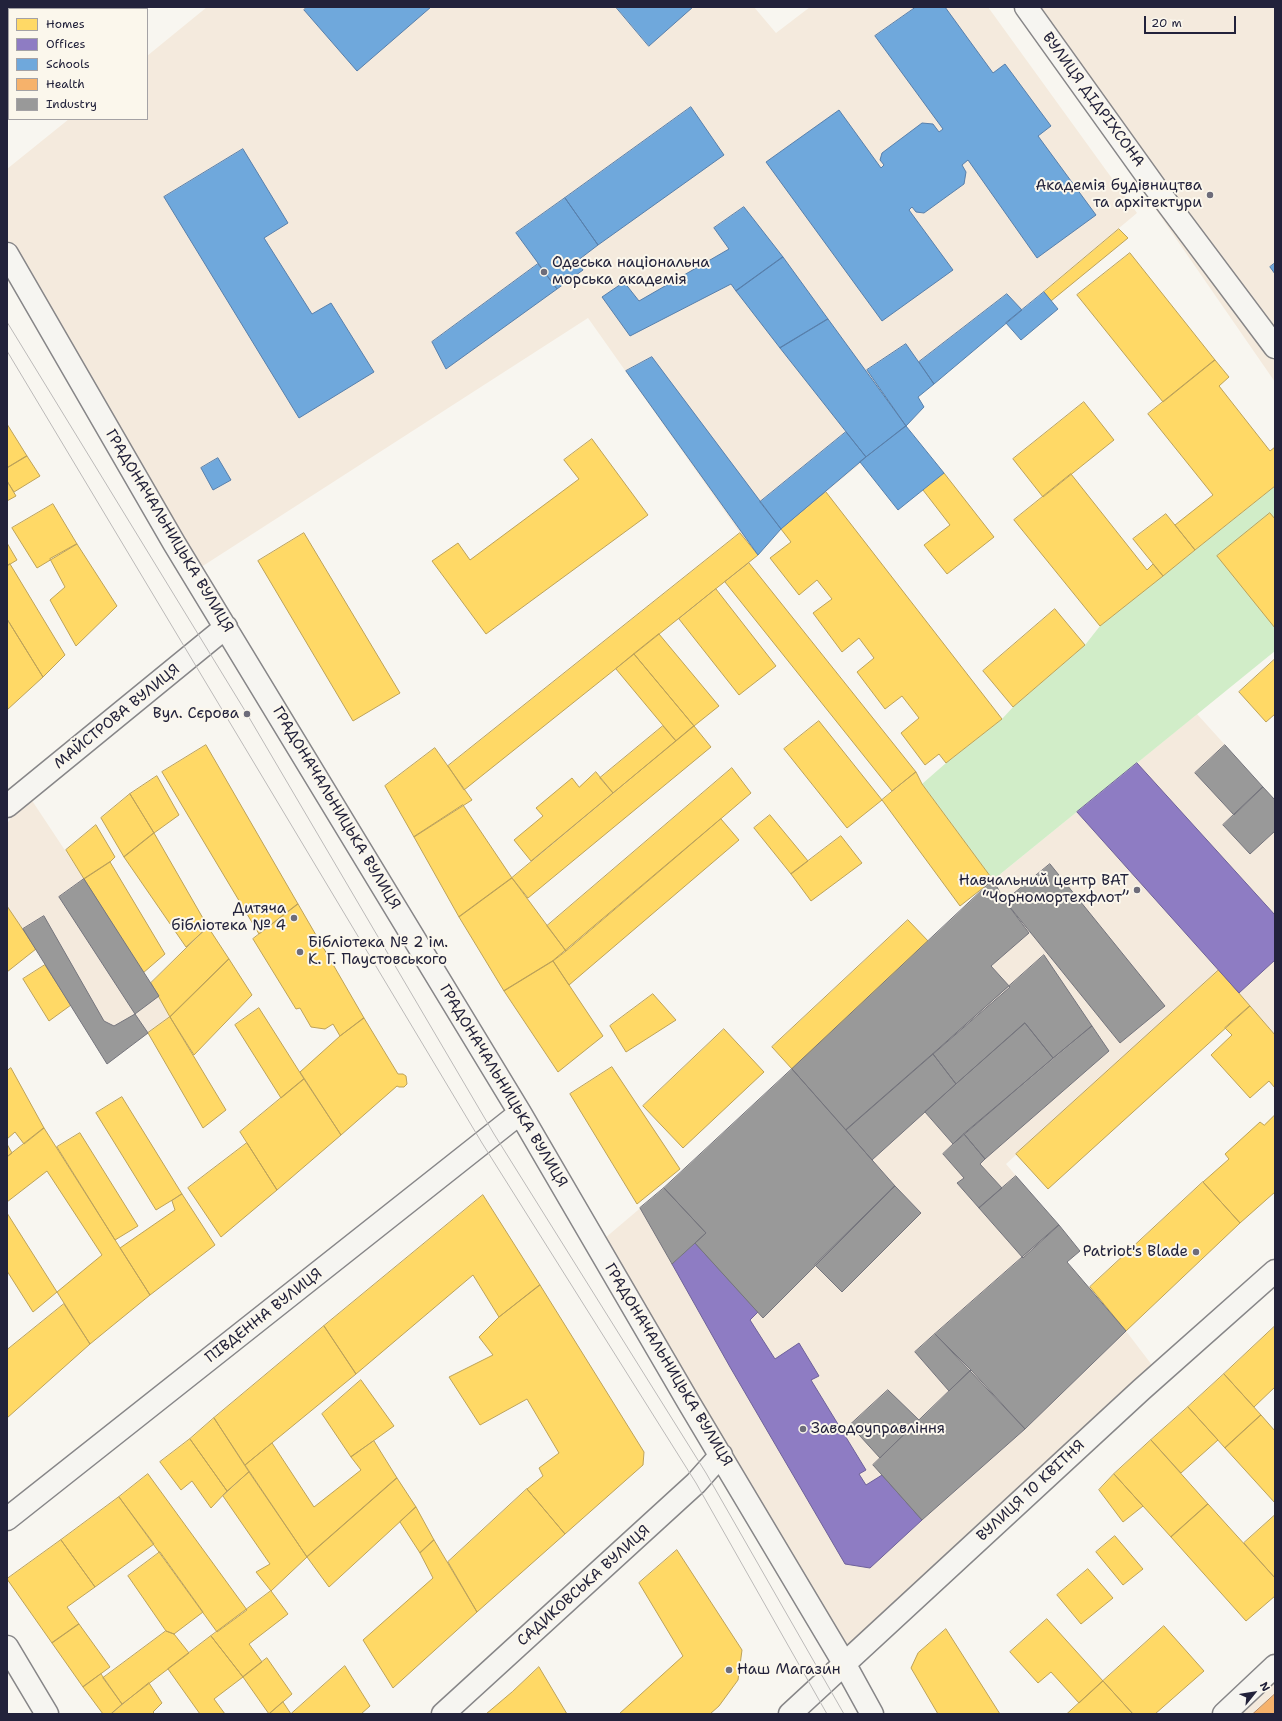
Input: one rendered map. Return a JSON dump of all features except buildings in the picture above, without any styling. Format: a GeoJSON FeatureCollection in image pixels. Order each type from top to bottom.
{"type":"FeatureCollection","features":[{"type":"Feature","properties":{"kind":"street","name":"ВУЛИЦЯ ДІДРІХСОНА"},"geometry":{"type":"LineString","coordinates":[[1026,7],[1155,187],[1275,347]]}},
{"type":"Feature","properties":{"kind":"street","name":"ГРАДОНАЧАЛЬНИЦЬКА ВУЛИЦЯ"},"geometry":{"type":"LineString","coordinates":[[7,254],[170,536],[520,1113],[689,1403],[844,1663],[872,1714]]}},
{"type":"Feature","properties":{"kind":"street","name":"МАЙСТРОВА ВУЛИЦЯ"},"geometry":{"type":"LineString","coordinates":[[7,806],[226,627]]}},
{"type":"Feature","properties":{"kind":"street","name":"ПІВДЕННА ВУЛИЦЯ"},"geometry":{"type":"LineString","coordinates":[[7,1520],[520,1113]]}},
{"type":"Feature","properties":{"kind":"street","name":"ВУЛИЦЯ 10 КВІТНЯ"},"geometry":{"type":"LineString","coordinates":[[790,1714],[1141,1390],[1275,1272]]}},
{"type":"Feature","properties":{"kind":"street","name":"САДИКОВСЬКА ВУЛИЦЯ"},"geometry":{"type":"LineString","coordinates":[[443,1714],[696,1483],[721,1455]]}},
{"type":"Feature","properties":{"kind":"street"},"geometry":{"type":"LineString","coordinates":[[7,1646],[47,1714]]}},
{"type":"Feature","properties":{"kind":"street"},"geometry":{"type":"LineString","coordinates":[[1224,1714],[1275,1666]]}},
{"type":"Feature","properties":{"kind":"shaded area","name":"Одеська національна морська академія"},"geometry":{"type":"Polygon","coordinates":[[[207,7],[754,7],[776,33],[810,7],[988,7],[1137,213],[918,397],[924,407],[906,426],[781,529],[758,555],[740,533],[588,318],[195,571],[7,251],[7,169],[68,120],[148,120],[148,55],[207,7]]]}},
{"type":"Feature","properties":{"kind":"shaded area","name":"Академія будівництва та архітектури"},"geometry":{"type":"Polygon","coordinates":[[[1016,7],[1275,7],[1275,382],[1016,7]]]}},
{"type":"Feature","properties":{"kind":"shaded area"},"geometry":{"type":"Polygon","coordinates":[[[1197,714],[1275,800],[1275,1035],[1219,971],[1006,1164],[1080,1251],[1067,1262],[1126,1331],[1158,1373],[844,1663],[598,1244],[664,1188],[929,942],[993,880],[1197,714]]]}},
{"type":"Feature","properties":{"kind":"shaded area"},"geometry":{"type":"Polygon","coordinates":[[[27,793],[159,996],[170,1017],[107,1064],[36,949],[7,906],[7,824],[27,793]]]}},
{"type":"Feature","properties":{"kind":"shaded area"},"geometry":{"type":"Polygon","coordinates":[[[1275,1679],[1275,1714],[1236,1714],[1275,1679]]]}},
{"type":"Feature","properties":{"kind":"green space"},"geometry":{"type":"Polygon","coordinates":[[[1275,486],[1275,651],[993,880],[922,784],[1002,719],[1013,707],[1085,645],[1100,626],[1275,486]]]}},
{"type":"Feature","properties":{"kind":"tram line"},"geometry":{"type":"LineString","coordinates":[[7,322],[247,714],[494,1134],[706,1473],[844,1714]]}},
{"type":"Feature","properties":{"kind":"tram line"},"geometry":{"type":"LineString","coordinates":[[7,351],[482,1143],[696,1483],[827,1714]]}},
{"type":"Feature","properties":{"kind":"place","name":"Академія будівництва та архітектури"},"geometry":{"type":"Point","coordinates":[1210,195]}},
{"type":"Feature","properties":{"kind":"place","name":"Одеська національна морська академія"},"geometry":{"type":"Point","coordinates":[544,272]}},
{"type":"Feature","properties":{"kind":"place","name":"Вул. Сєрова"},"geometry":{"type":"Point","coordinates":[247,714]}},
{"type":"Feature","properties":{"kind":"place","name":"Навчальний центр ВАТ “Чорномортехфлот”"},"geometry":{"type":"Point","coordinates":[1137,890]}},
{"type":"Feature","properties":{"kind":"place","name":"Дитяча бібліотека № 4"},"geometry":{"type":"Point","coordinates":[294,918]}},
{"type":"Feature","properties":{"kind":"place","name":"Бібліотека № 2 ім. К. Г. Паустовського"},"geometry":{"type":"Point","coordinates":[300,952]}},
{"type":"Feature","properties":{"kind":"place","name":"Patriot's Blade"},"geometry":{"type":"Point","coordinates":[1196,1252]}},
{"type":"Feature","properties":{"kind":"place","name":"Заводоуправління"},"geometry":{"type":"Point","coordinates":[803,1429]}},
{"type":"Feature","properties":{"kind":"place","name":"Наш Магазин"},"geometry":{"type":"Point","coordinates":[729,1670]}}]}
